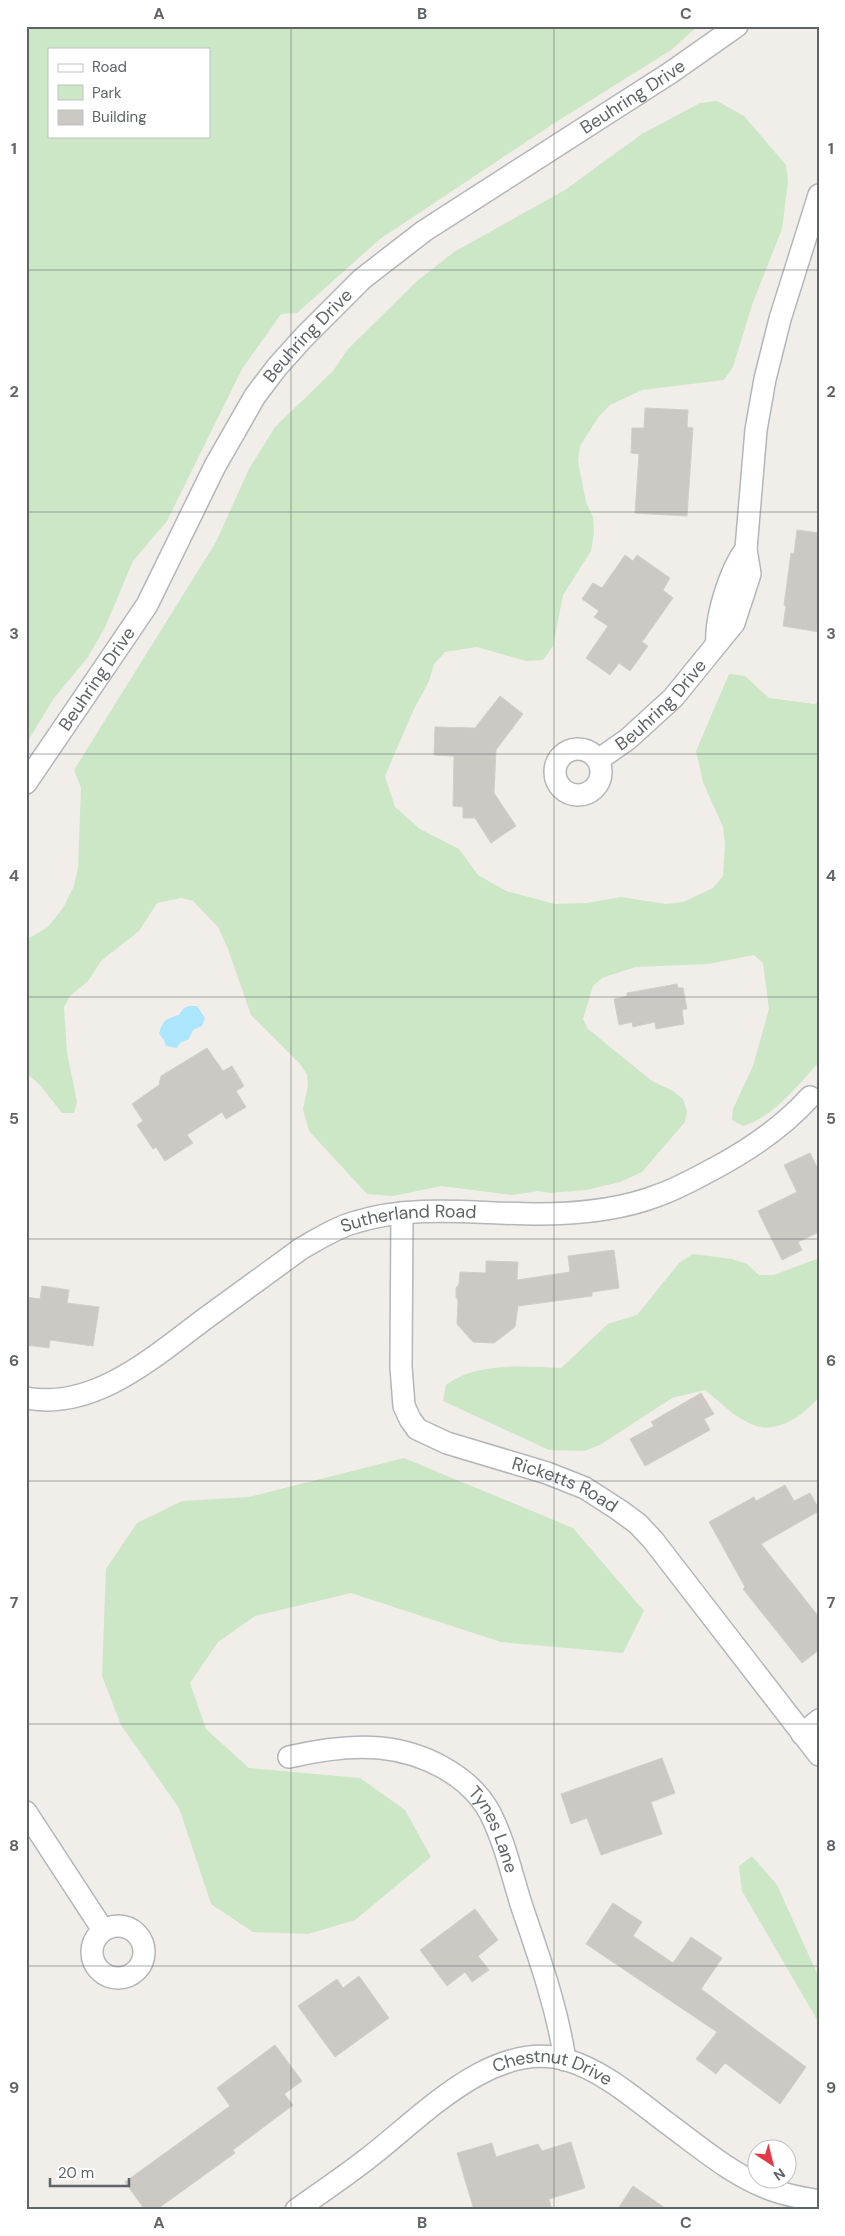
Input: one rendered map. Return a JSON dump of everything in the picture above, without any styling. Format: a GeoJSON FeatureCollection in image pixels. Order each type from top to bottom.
{"type":"FeatureCollection","features":[{"type":"Feature","properties":{"kind":"street","name":"Beuhring Drive"},"geometry":{"type":"LineString","coordinates":[[26,784],[146,605],[215,466],[256,396],[277,367],[304,337],[362,279],[424,232],[670,73],[737,26]]}},
{"type":"Feature","properties":{"kind":"street","name":"Beuhring Drive"},"geometry":{"type":"LineString","coordinates":[[598,760],[628,739],[668,703],[704,662],[734,623],[750,574],[746,549],[756,430],[765,379],[780,319],[819,195]]}},
{"type":"Feature","properties":{"kind":"street","name":"Sutherland Road"},"geometry":{"type":"LineString","coordinates":[[26,1398],[57,1400],[79,1395],[124,1376],[144,1364],[280,1264],[326,1234],[356,1222],[402,1213],[443,1211],[537,1214],[573,1213],[632,1204],[686,1183],[750,1149],[785,1123],[810,1097]]}},
{"type":"Feature","properties":{"kind":"street","name":"Ricketts Road"},"geometry":{"type":"LineString","coordinates":[[402,1213],[401,1367],[404,1406],[410,1420],[418,1429],[447,1443],[547,1473],[585,1488],[638,1524],[653,1540],[819,1755]]}},
{"type":"Feature","properties":{"kind":"street"},"geometry":{"type":"LineString","coordinates":[[802,1734],[819,1720]]}},
{"type":"Feature","properties":{"kind":"street","name":"Tynes Lane"},"geometry":{"type":"LineString","coordinates":[[289,1756],[322,1750],[352,1748],[379,1748],[401,1752],[444,1768],[478,1795],[490,1813],[500,1837],[546,1978],[562,2038],[565,2060]]}},
{"type":"Feature","properties":{"kind":"street"},"geometry":{"type":"LineString","coordinates":[[26,1812],[103,1930]]}},
{"type":"Feature","properties":{"kind":"street","name":"Chestnut Drive"},"geometry":{"type":"LineString","coordinates":[[296,2210],[367,2159],[429,2107],[469,2080],[490,2069],[519,2060],[543,2056],[565,2060],[597,2073],[737,2172],[767,2188],[819,2201]]}},
{"type":"Feature","properties":{"kind":"green space"},"geometry":{"type":"Polygon","coordinates":[[[26,26],[698,26],[671,50],[556,122],[380,239],[297,313],[281,314],[242,369],[167,521],[133,561],[105,627],[88,657],[54,698],[26,744],[26,26]]]}},
{"type":"Feature","properties":{"kind":"green space"},"geometry":{"type":"Polygon","coordinates":[[[717,101],[744,116],[786,165],[788,181],[782,229],[752,305],[733,367],[724,380],[642,390],[610,405],[599,416],[580,446],[578,461],[586,502],[593,517],[594,534],[591,551],[563,595],[553,646],[543,660],[526,661],[477,647],[445,652],[434,664],[429,681],[413,711],[385,776],[395,807],[420,829],[459,849],[478,875],[506,891],[555,904],[587,903],[621,897],[666,904],[683,902],[713,888],[723,876],[725,844],[723,827],[703,782],[696,751],[729,674],[745,676],[769,698],[814,704],[819,702],[819,1062],[775,1108],[755,1121],[743,1126],[732,1120],[733,1109],[753,1066],[769,1009],[763,963],[754,955],[708,964],[635,967],[602,978],[593,986],[583,1019],[588,1029],[652,1081],[673,1091],[683,1099],[687,1111],[685,1122],[642,1172],[620,1182],[586,1190],[550,1193],[538,1191],[513,1195],[441,1186],[393,1196],[367,1194],[309,1131],[303,1109],[308,1086],[307,1075],[301,1065],[251,1015],[228,949],[218,927],[193,901],[181,898],[157,903],[139,931],[101,961],[88,981],[70,996],[64,1007],[67,1053],[77,1102],[74,1113],[62,1113],[40,1085],[26,1073],[26,940],[48,927],[63,908],[74,886],[78,868],[81,788],[74,770],[216,542],[249,469],[275,427],[333,371],[348,349],[417,281],[454,252],[565,190],[642,134],[700,103],[717,101]]]}},
{"type":"Feature","properties":{"kind":"green space"},"geometry":{"type":"Polygon","coordinates":[[[693,1254],[732,1259],[747,1264],[759,1275],[774,1275],[819,1258],[819,1397],[795,1418],[776,1426],[755,1426],[734,1414],[705,1390],[672,1398],[600,1445],[584,1451],[549,1450],[443,1401],[446,1385],[472,1372],[501,1367],[561,1368],[608,1324],[637,1315],[679,1263],[693,1254]]]}},
{"type":"Feature","properties":{"kind":"green space"},"geometry":{"type":"Polygon","coordinates":[[[404,1458],[573,1528],[644,1611],[623,1653],[501,1642],[351,1593],[255,1616],[218,1642],[190,1683],[206,1729],[249,1768],[360,1778],[405,1810],[431,1857],[355,1920],[308,1934],[253,1932],[211,1904],[179,1808],[121,1725],[102,1676],[106,1569],[137,1523],[182,1501],[249,1497],[404,1458]]]}},
{"type":"Feature","properties":{"kind":"green space"},"geometry":{"type":"Polygon","coordinates":[[[752,1856],[777,1885],[819,1978],[819,2023],[742,1891],[739,1866],[752,1856]]]}},
{"type":"Feature","properties":{"kind":"water"},"geometry":{"type":"Polygon","coordinates":[[[197,1006],[205,1018],[202,1026],[193,1030],[189,1039],[180,1043],[177,1048],[166,1046],[159,1034],[163,1023],[179,1015],[184,1008],[197,1006]]]}},
{"type":"Feature","properties":{"kind":"building"},"geometry":{"type":"Polygon","coordinates":[[[645,408],[688,410],[687,427],[693,428],[687,516],[635,513],[639,454],[631,453],[632,428],[644,428],[645,408]]]}},
{"type":"Feature","properties":{"kind":"building"},"geometry":{"type":"Polygon","coordinates":[[[797,530],[819,533],[819,632],[783,626],[791,553],[794,554],[797,530]]]}},
{"type":"Feature","properties":{"kind":"building"},"geometry":{"type":"Polygon","coordinates":[[[625,555],[633,561],[637,555],[670,578],[663,590],[673,598],[642,642],[648,646],[630,671],[619,663],[610,675],[586,658],[608,626],[594,617],[599,611],[582,599],[593,583],[602,588],[625,555]]]}},
{"type":"Feature","properties":{"kind":"building"},"geometry":{"type":"Polygon","coordinates":[[[500,696],[523,714],[496,750],[494,793],[516,826],[491,843],[475,818],[463,818],[463,807],[453,806],[454,756],[434,755],[435,727],[475,728],[500,696]]]}},
{"type":"Feature","properties":{"kind":"building"},"geometry":{"type":"Polygon","coordinates":[[[677,984],[678,988],[683,988],[687,1009],[682,1010],[684,1024],[656,1029],[655,1022],[633,1027],[632,1022],[619,1025],[614,999],[627,996],[627,993],[677,984]]]}},
{"type":"Feature","properties":{"kind":"building"},"geometry":{"type":"Polygon","coordinates":[[[207,1048],[223,1071],[232,1066],[244,1086],[236,1091],[246,1107],[226,1119],[222,1112],[187,1135],[193,1143],[165,1161],[156,1147],[153,1149],[137,1125],[143,1121],[132,1104],[159,1085],[161,1076],[207,1048]]]}},
{"type":"Feature","properties":{"kind":"building"},"geometry":{"type":"Polygon","coordinates":[[[810,1153],[819,1171],[819,1236],[817,1233],[798,1242],[802,1250],[782,1260],[758,1211],[797,1192],[784,1165],[810,1153]]]}},
{"type":"Feature","properties":{"kind":"building"},"geometry":{"type":"Polygon","coordinates":[[[614,1250],[619,1288],[592,1292],[592,1296],[518,1306],[515,1327],[494,1343],[473,1342],[457,1324],[458,1300],[456,1288],[459,1284],[460,1272],[486,1273],[486,1261],[518,1262],[517,1280],[570,1272],[568,1256],[614,1250]]]}},
{"type":"Feature","properties":{"kind":"building"},"geometry":{"type":"Polygon","coordinates":[[[42,1286],[69,1290],[67,1303],[99,1307],[93,1346],[50,1340],[49,1348],[26,1345],[26,1297],[40,1299],[42,1286]]]}},
{"type":"Feature","properties":{"kind":"building"},"geometry":{"type":"Polygon","coordinates":[[[701,1393],[714,1414],[704,1419],[710,1430],[645,1466],[630,1439],[654,1426],[651,1422],[701,1393]]]}},
{"type":"Feature","properties":{"kind":"building"},"geometry":{"type":"Polygon","coordinates":[[[785,1485],[794,1501],[810,1493],[819,1509],[819,1511],[761,1544],[819,1617],[819,1650],[802,1663],[743,1589],[745,1587],[709,1522],[754,1497],[756,1501],[785,1485]]]}},
{"type":"Feature","properties":{"kind":"building"},"geometry":{"type":"Polygon","coordinates":[[[662,1758],[675,1793],[651,1802],[662,1834],[601,1855],[587,1818],[571,1824],[561,1794],[662,1758]]]}},
{"type":"Feature","properties":{"kind":"building"},"geometry":{"type":"Polygon","coordinates":[[[613,1903],[642,1922],[633,1936],[673,1963],[691,1937],[722,1958],[701,1989],[806,2067],[780,2104],[725,2063],[716,2074],[696,2059],[717,2032],[586,1944],[613,1903]]]}},
{"type":"Feature","properties":{"kind":"building"},"geometry":{"type":"Polygon","coordinates":[[[475,1909],[498,1940],[478,1956],[489,1970],[472,1982],[465,1972],[447,1986],[420,1950],[475,1909]]]}},
{"type":"Feature","properties":{"kind":"building"},"geometry":{"type":"Polygon","coordinates":[[[359,1976],[389,2018],[335,2057],[298,2006],[337,1979],[343,1988],[359,1976]]]}},
{"type":"Feature","properties":{"kind":"building"},"geometry":{"type":"Polygon","coordinates":[[[275,2045],[302,2081],[284,2094],[293,2105],[233,2150],[235,2153],[156,2210],[145,2210],[125,2182],[230,2106],[217,2088],[275,2045]]]}},
{"type":"Feature","properties":{"kind":"building"},"geometry":{"type":"Polygon","coordinates":[[[571,2142],[585,2188],[549,2199],[552,2210],[474,2210],[457,2153],[492,2143],[496,2157],[538,2144],[542,2151],[571,2142]]]}},
{"type":"Feature","properties":{"kind":"building"},"geometry":{"type":"Polygon","coordinates":[[[633,2186],[668,2210],[617,2210],[633,2186]]]}}]}
